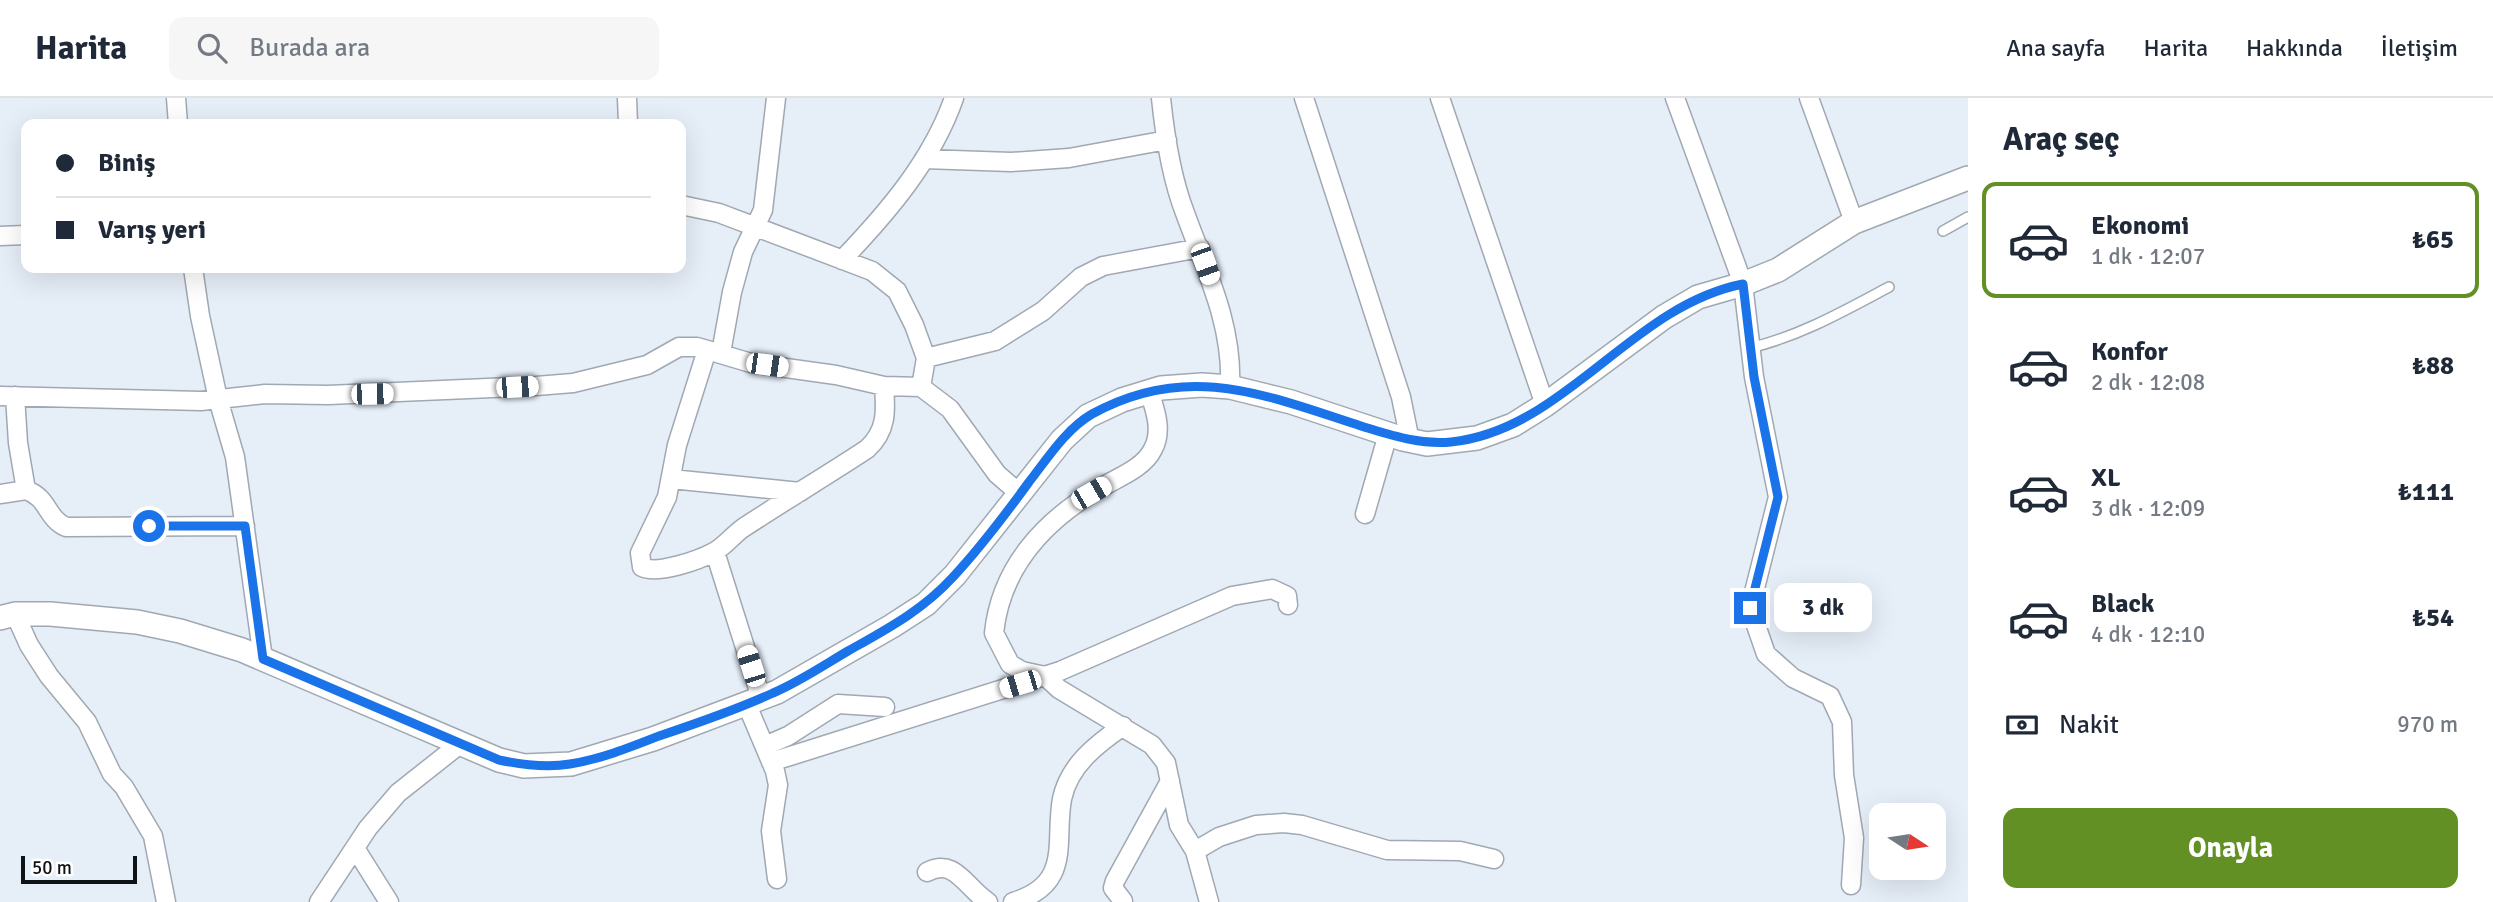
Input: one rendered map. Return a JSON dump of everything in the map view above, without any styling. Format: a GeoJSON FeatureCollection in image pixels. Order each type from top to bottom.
{"type":"FeatureCollection","features":[{"type":"Feature","properties":{"kind":"street"},"geometry":{"type":"LineString","coordinates":[[176,98],[178,119]]}},
{"type":"Feature","properties":{"kind":"street"},"geometry":{"type":"LineString","coordinates":[[627,98],[628,119]]}},
{"type":"Feature","properties":{"kind":"street"},"geometry":{"type":"LineString","coordinates":[[776,98],[763,210],[743,252],[714,352],[677,444],[667,497],[640,553],[642,567],[658,569],[689,562],[715,551],[739,531],[867,449],[878,439],[885,418],[884,386]]}},
{"type":"Feature","properties":{"kind":"street"},"geometry":{"type":"LineString","coordinates":[[842,260],[898,196],[924,159],[943,127],[954,98]]}},
{"type":"Feature","properties":{"kind":"street"},"geometry":{"type":"LineString","coordinates":[[1161,98],[1167,140],[1184,212],[1200,248],[1224,320],[1230,351],[1230,387]]}},
{"type":"Feature","properties":{"kind":"street"},"geometry":{"type":"LineString","coordinates":[[1304,98],[1401,397],[1410,441]]}},
{"type":"Feature","properties":{"kind":"street"},"geometry":{"type":"LineString","coordinates":[[1440,98],[1545,405]]}},
{"type":"Feature","properties":{"kind":"street"},"geometry":{"type":"LineString","coordinates":[[1675,98],[1743,284],[1750,348],[1778,497],[1750,608],[1766,654],[1793,678],[1830,696],[1842,722],[1844,775],[1854,838],[1851,885]]}},
{"type":"Feature","properties":{"kind":"street"},"geometry":{"type":"LineString","coordinates":[[1809,98],[1854,222]]}},
{"type":"Feature","properties":{"kind":"street"},"geometry":{"type":"LineString","coordinates":[[924,159],[1011,162],[1069,158],[1167,140]]}},
{"type":"Feature","properties":{"kind":"street"},"geometry":{"type":"LineString","coordinates":[[8,616],[50,614],[137,622],[180,631],[263,659],[499,760],[524,766],[571,764],[653,739],[754,701],[892,626],[926,604],[955,575],[1062,440],[1088,416],[1122,400],[1161,388],[1202,385],[1230,387],[1291,402],[1410,441],[1427,444],[1477,438],[1513,425],[1545,405],[1664,317],[1698,297],[1778,270],[1854,222],[1968,178]]}},
{"type":"Feature","properties":{"kind":"street"},"geometry":{"type":"LineString","coordinates":[[686,206],[719,212],[872,271],[897,291],[926,358],[921,387]]}},
{"type":"Feature","properties":{"kind":"street"},"geometry":{"type":"LineString","coordinates":[[0,236],[21,235]]}},
{"type":"Feature","properties":{"kind":"street"},"geometry":{"type":"LineString","coordinates":[[926,358],[995,341],[1043,311],[1080,277],[1103,266],[1200,248]]}},
{"type":"Feature","properties":{"kind":"street"},"geometry":{"type":"LineString","coordinates":[[193,273],[218,400],[235,457],[263,659]]}},
{"type":"Feature","properties":{"kind":"street"},"geometry":{"type":"LineString","coordinates":[[26,490],[8,396],[218,400],[265,394],[394,393],[573,383],[647,365],[679,347],[714,352],[751,363],[884,386],[921,387],[950,410],[997,474],[1020,494]]}},
{"type":"Feature","properties":{"kind":"street"},"geometry":{"type":"LineString","coordinates":[[1149,391],[1157,412],[1157,434],[1153,449],[1140,464],[1091,493],[1043,529],[1028,546],[1003,593],[994,633],[1010,664],[1022,671],[1045,676],[1059,689],[1152,745],[1166,763],[1179,825],[1195,851],[1209,902]]}},
{"type":"Feature","properties":{"kind":"street"},"geometry":{"type":"LineString","coordinates":[[1365,513],[1388,434]]}},
{"type":"Feature","properties":{"kind":"street"},"geometry":{"type":"LineString","coordinates":[[671,479],[800,492]]}},
{"type":"Feature","properties":{"kind":"street"},"geometry":{"type":"LineString","coordinates":[[0,494],[26,490],[37,494],[52,518],[66,527],[245,526]]}},
{"type":"Feature","properties":{"kind":"street"},"geometry":{"type":"LineString","coordinates":[[715,551],[778,785],[771,831],[777,879]]}},
{"type":"Feature","properties":{"kind":"street"},"geometry":{"type":"LineString","coordinates":[[768,754],[1045,676],[1109,652],[1232,596],[1272,589],[1287,596],[1289,605]]}},
{"type":"Feature","properties":{"kind":"street"},"geometry":{"type":"LineString","coordinates":[[8,616],[49,676],[86,722],[112,774],[124,787],[153,836],[166,902]]}},
{"type":"Feature","properties":{"kind":"street"},"geometry":{"type":"LineString","coordinates":[[768,754],[788,736],[838,704],[885,708]]}},
{"type":"Feature","properties":{"kind":"street"},"geometry":{"type":"LineString","coordinates":[[1013,902],[1036,891],[1049,878],[1060,854],[1062,797],[1078,763],[1100,742],[1123,726]]}},
{"type":"Feature","properties":{"kind":"street"},"geometry":{"type":"LineString","coordinates":[[319,902],[355,848],[398,793],[460,744]]}},
{"type":"Feature","properties":{"kind":"street"},"geometry":{"type":"LineString","coordinates":[[1123,901],[1113,888],[1115,881],[1170,781]]}},
{"type":"Feature","properties":{"kind":"street"},"geometry":{"type":"LineString","coordinates":[[1195,851],[1219,837],[1256,825],[1284,823],[1313,828],[1387,850],[1460,851],[1494,859]]}},
{"type":"Feature","properties":{"kind":"street"},"geometry":{"type":"LineString","coordinates":[[355,848],[389,902]]}},
{"type":"Feature","properties":{"kind":"street"},"geometry":{"type":"LineString","coordinates":[[927,872],[938,866],[947,867],[988,902]]}},
{"type":"Feature","properties":{"kind":"lane"},"geometry":{"type":"LineString","coordinates":[[1943,231],[1968,217]]}},
{"type":"Feature","properties":{"kind":"lane"},"geometry":{"type":"LineString","coordinates":[[1750,348],[1773,343],[1808,328],[1889,287]]}},
{"type":"Feature","properties":{"kind":"route"},"geometry":{"type":"LineString","coordinates":[[149,526],[245,526],[263,659],[499,760],[524,766],[571,764],[653,739],[777,692],[926,604],[992,531],[1062,440],[1088,416],[1122,400],[1161,388],[1202,385],[1230,387],[1291,402],[1403,439],[1427,444],[1457,442],[1513,425],[1545,405],[1664,317],[1698,297],[1743,284],[1754,377],[1778,497],[1750,608]]}}]}
